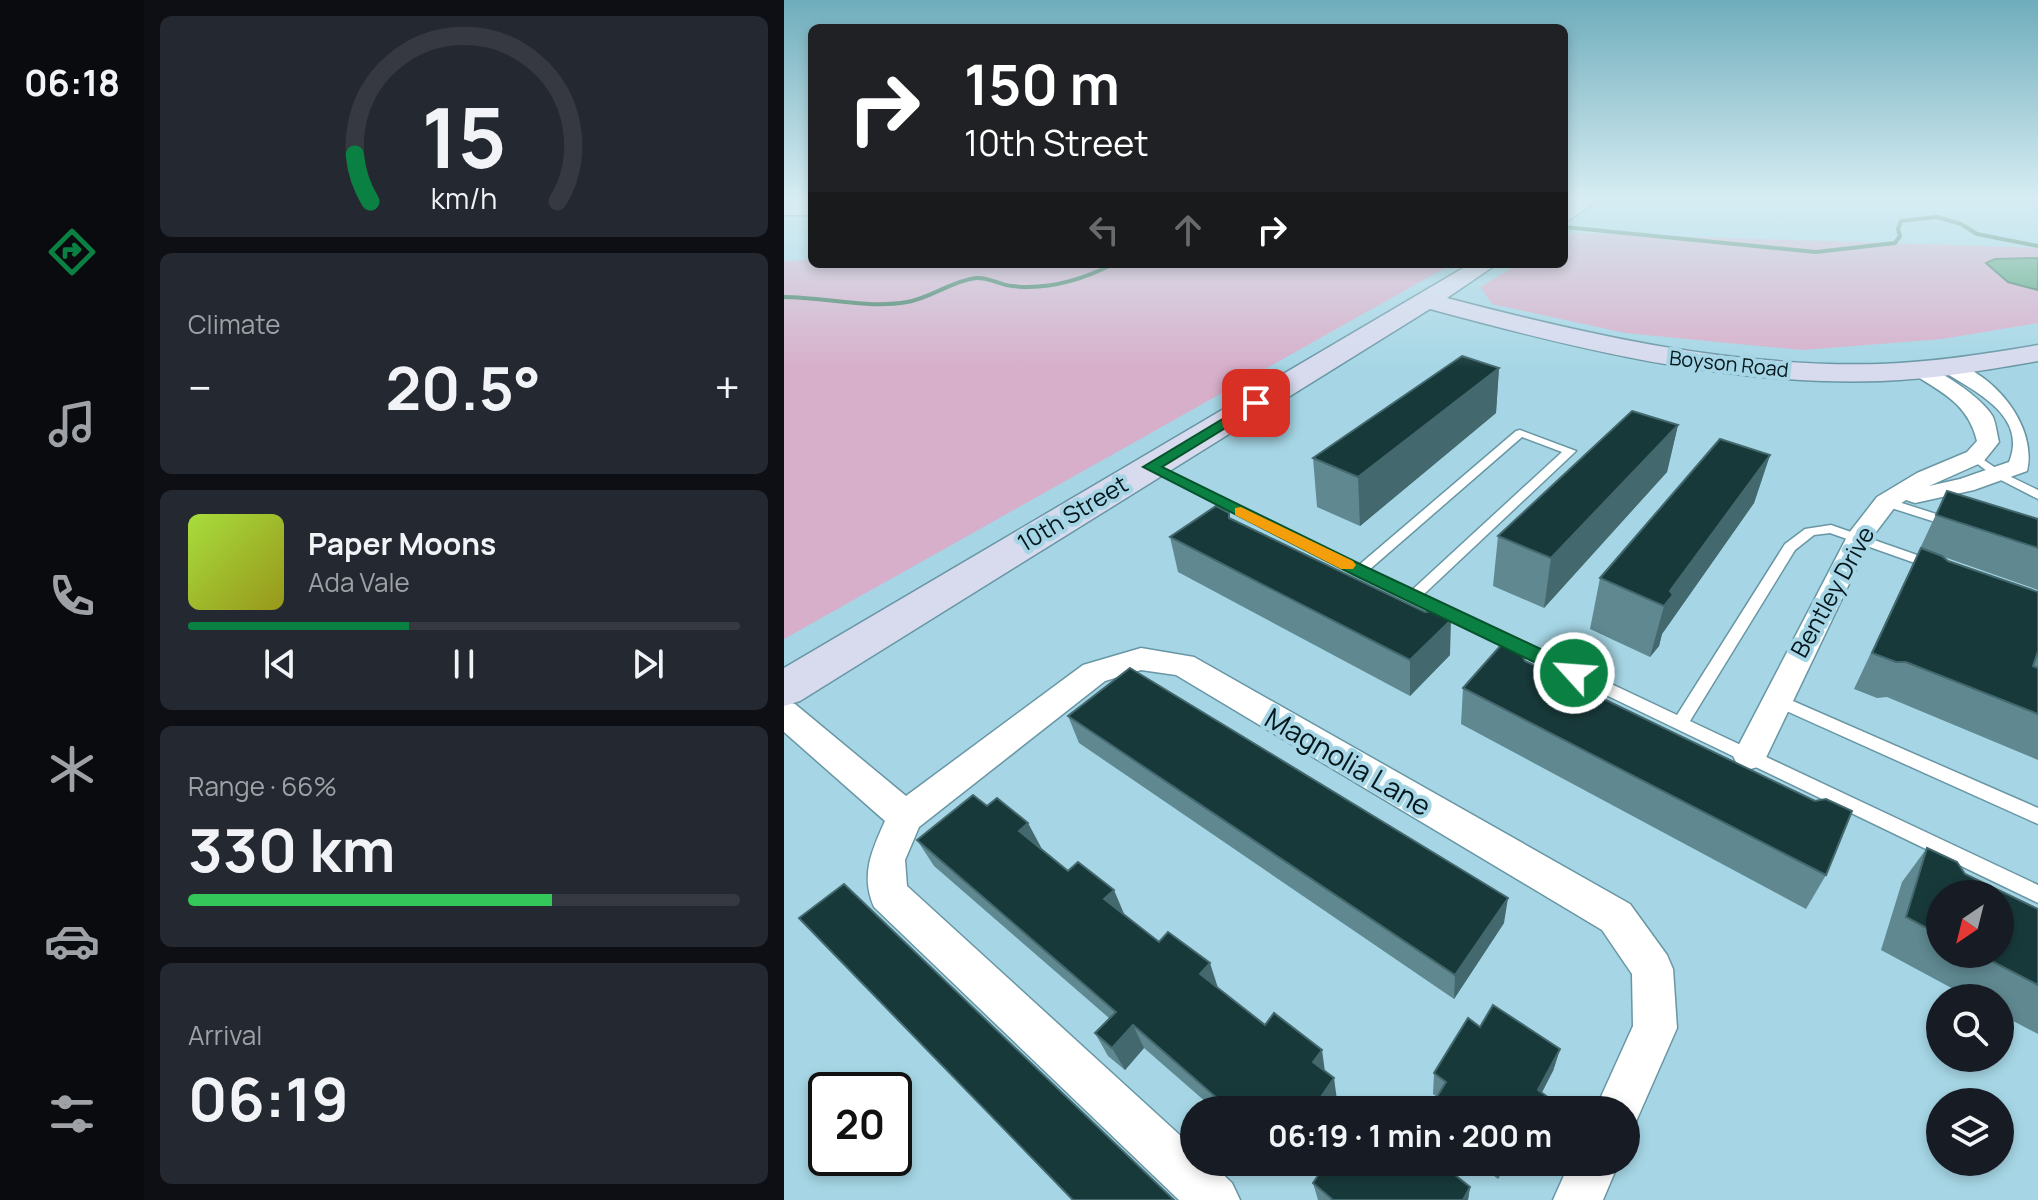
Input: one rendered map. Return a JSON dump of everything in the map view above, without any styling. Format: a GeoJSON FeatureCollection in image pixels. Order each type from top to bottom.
{"type":"FeatureCollection","features":[{"type":"Feature","properties":{"kind":"street","name":"10th Street"},"geometry":{"type":"LineString","coordinates":[[784,689],[1479,268]]}},
{"type":"Feature","properties":{"kind":"street","name":"Boyson Road"},"geometry":{"type":"LineString","coordinates":[[1426,300],[1554,336],[1707,364],[1810,373],[1951,368],[2038,353]]}},
{"type":"Feature","properties":{"kind":"street"},"geometry":{"type":"LineString","coordinates":[[1886,502],[1999,475],[2019,466],[2027,443],[2017,417],[1990,393],[1951,368]]}},
{"type":"Feature","properties":{"kind":"street"},"geometry":{"type":"LineString","coordinates":[[1920,370],[1957,393],[1982,417],[1988,442],[1975,457]]}},
{"type":"Feature","properties":{"kind":"street","name":"Bentley Drive"},"geometry":{"type":"LineString","coordinates":[[1750,756],[1858,539],[1886,502],[1925,478],[1975,457]]}},
{"type":"Feature","properties":{"kind":"street","name":"Magnolia Lane"},"geometry":{"type":"LineString","coordinates":[[1215,1200],[888,894],[886,860],[905,817],[1094,673],[1141,659],[1183,665],[1616,917],[1652,969],[1655,1028],[1624,1096]]}},
{"type":"Feature","properties":{"kind":"street"},"geometry":{"type":"LineString","coordinates":[[784,713],[905,817]]}},
{"type":"Feature","properties":{"kind":"street"},"geometry":{"type":"LineString","coordinates":[[1578,1200],[1589,1176]]}},
{"type":"Feature","properties":{"kind":"lane"},"geometry":{"type":"LineString","coordinates":[[1360,571],[1520,433],[1570,451],[1414,596]]}},
{"type":"Feature","properties":{"kind":"lane"},"geometry":{"type":"LineString","coordinates":[[1975,457],[1999,475],[2038,495]]}},
{"type":"Feature","properties":{"kind":"lane"},"geometry":{"type":"LineString","coordinates":[[1151,467],[1360,571],[2038,894]]}},
{"type":"Feature","properties":{"kind":"lane"},"geometry":{"type":"LineString","coordinates":[[1886,502],[1962,526]]}},
{"type":"Feature","properties":{"kind":"lane"},"geometry":{"type":"LineString","coordinates":[[1680,724],[1790,547],[1810,532],[1831,529],[1948,570]]}},
{"type":"Feature","properties":{"kind":"lane"},"geometry":{"type":"LineString","coordinates":[[1777,700],[2038,816]]}},
{"type":"Feature","properties":{"kind":"shaded area"},"geometry":{"type":"Polygon","coordinates":[[[1568,256],[2038,256],[2038,323],[1942,339],[1802,350],[1625,333],[1492,304],[1480,287],[1512,268],[1568,268],[1568,256]]]}},
{"type":"Feature","properties":{"kind":"shaded area"},"geometry":{"type":"Polygon","coordinates":[[[2038,258],[2038,290],[2008,282],[1986,263],[1995,259],[2038,258]]]}},
{"type":"Feature","properties":{"kind":"shaded area"},"geometry":{"type":"Polygon","coordinates":[[[808,260],[808,268],[1445,268],[784,639],[784,261],[808,260]]]}},
{"type":"Feature","properties":{"kind":"building"},"geometry":{"type":"Polygon","coordinates":[[[1462,356],[1499,368],[1358,477],[1313,458],[1462,356]]]}},
{"type":"Feature","properties":{"kind":"building"},"geometry":{"type":"Polygon","coordinates":[[[1632,411],[1678,425],[1551,558],[1498,536],[1632,411]]]}},
{"type":"Feature","properties":{"kind":"building"},"geometry":{"type":"Polygon","coordinates":[[[1720,439],[1770,455],[1670,591],[1673,595],[1664,606],[1600,578],[1720,439]]]}},
{"type":"Feature","properties":{"kind":"building"},"geometry":{"type":"Polygon","coordinates":[[[1947,491],[2038,519],[2038,548],[1936,515],[1947,491]]]}},
{"type":"Feature","properties":{"kind":"building"},"geometry":{"type":"Polygon","coordinates":[[[1216,506],[1229,513],[1229,518],[1425,612],[1434,611],[1451,620],[1410,660],[1170,537],[1216,506]]]}},
{"type":"Feature","properties":{"kind":"building"},"geometry":{"type":"Polygon","coordinates":[[[1921,548],[1948,561],[2038,592],[2038,651],[2033,666],[2038,668],[2038,714],[1906,662],[1896,662],[1872,653],[1921,548]]]}},
{"type":"Feature","properties":{"kind":"building"},"geometry":{"type":"Polygon","coordinates":[[[1502,644],[1521,653],[1525,661],[1815,801],[1826,799],[1852,811],[1826,875],[1463,688],[1502,644]]]}},
{"type":"Feature","properties":{"kind":"building"},"geometry":{"type":"Polygon","coordinates":[[[1130,668],[1508,898],[1455,975],[1068,716],[1130,668]]]}},
{"type":"Feature","properties":{"kind":"building"},"geometry":{"type":"Polygon","coordinates":[[[973,795],[987,806],[997,798],[1028,823],[1019,831],[1068,871],[1078,862],[1114,890],[1104,899],[1159,942],[1168,932],[1210,963],[1200,974],[1265,1025],[1274,1013],[1322,1050],[1313,1062],[1334,1078],[1322,1096],[1215,1096],[1133,1025],[1112,1048],[1095,1033],[1116,1012],[917,840],[973,795]]]}},
{"type":"Feature","properties":{"kind":"building"},"geometry":{"type":"Polygon","coordinates":[[[1927,848],[1957,862],[1965,874],[1978,880],[1926,880],[1926,928],[1906,917],[1927,848]]]}},
{"type":"Feature","properties":{"kind":"building"},"geometry":{"type":"Polygon","coordinates":[[[844,884],[1174,1200],[1073,1200],[799,918],[844,884]]]}},
{"type":"Feature","properties":{"kind":"building"},"geometry":{"type":"Polygon","coordinates":[[[2014,897],[2038,909],[2038,985],[2005,968],[2014,968],[2014,897]]]}},
{"type":"Feature","properties":{"kind":"building"},"geometry":{"type":"Polygon","coordinates":[[[1493,1005],[1560,1049],[1538,1090],[1546,1096],[1438,1096],[1446,1082],[1434,1073],[1468,1018],[1480,1027],[1493,1005]]]}},
{"type":"Feature","properties":{"kind":"building"},"geometry":{"type":"Polygon","coordinates":[[[1318,1176],[1456,1176],[1470,1187],[1463,1200],[1333,1200],[1313,1183],[1318,1176]]]}},
{"type":"Feature","properties":{"kind":"waterway"},"geometry":{"type":"LineString","coordinates":[[784,297],[892,304],[916,300],[958,282],[976,278],[1012,286],[1051,285],[1104,268]]}},
{"type":"Feature","properties":{"kind":"slow traffic"},"geometry":{"type":"LineString","coordinates":[[1241,512],[1347,565]]}},
{"type":"Feature","properties":{"kind":"route"},"geometry":{"type":"LineString","coordinates":[[1256,403],[1151,467],[1574,673]]}}]}
